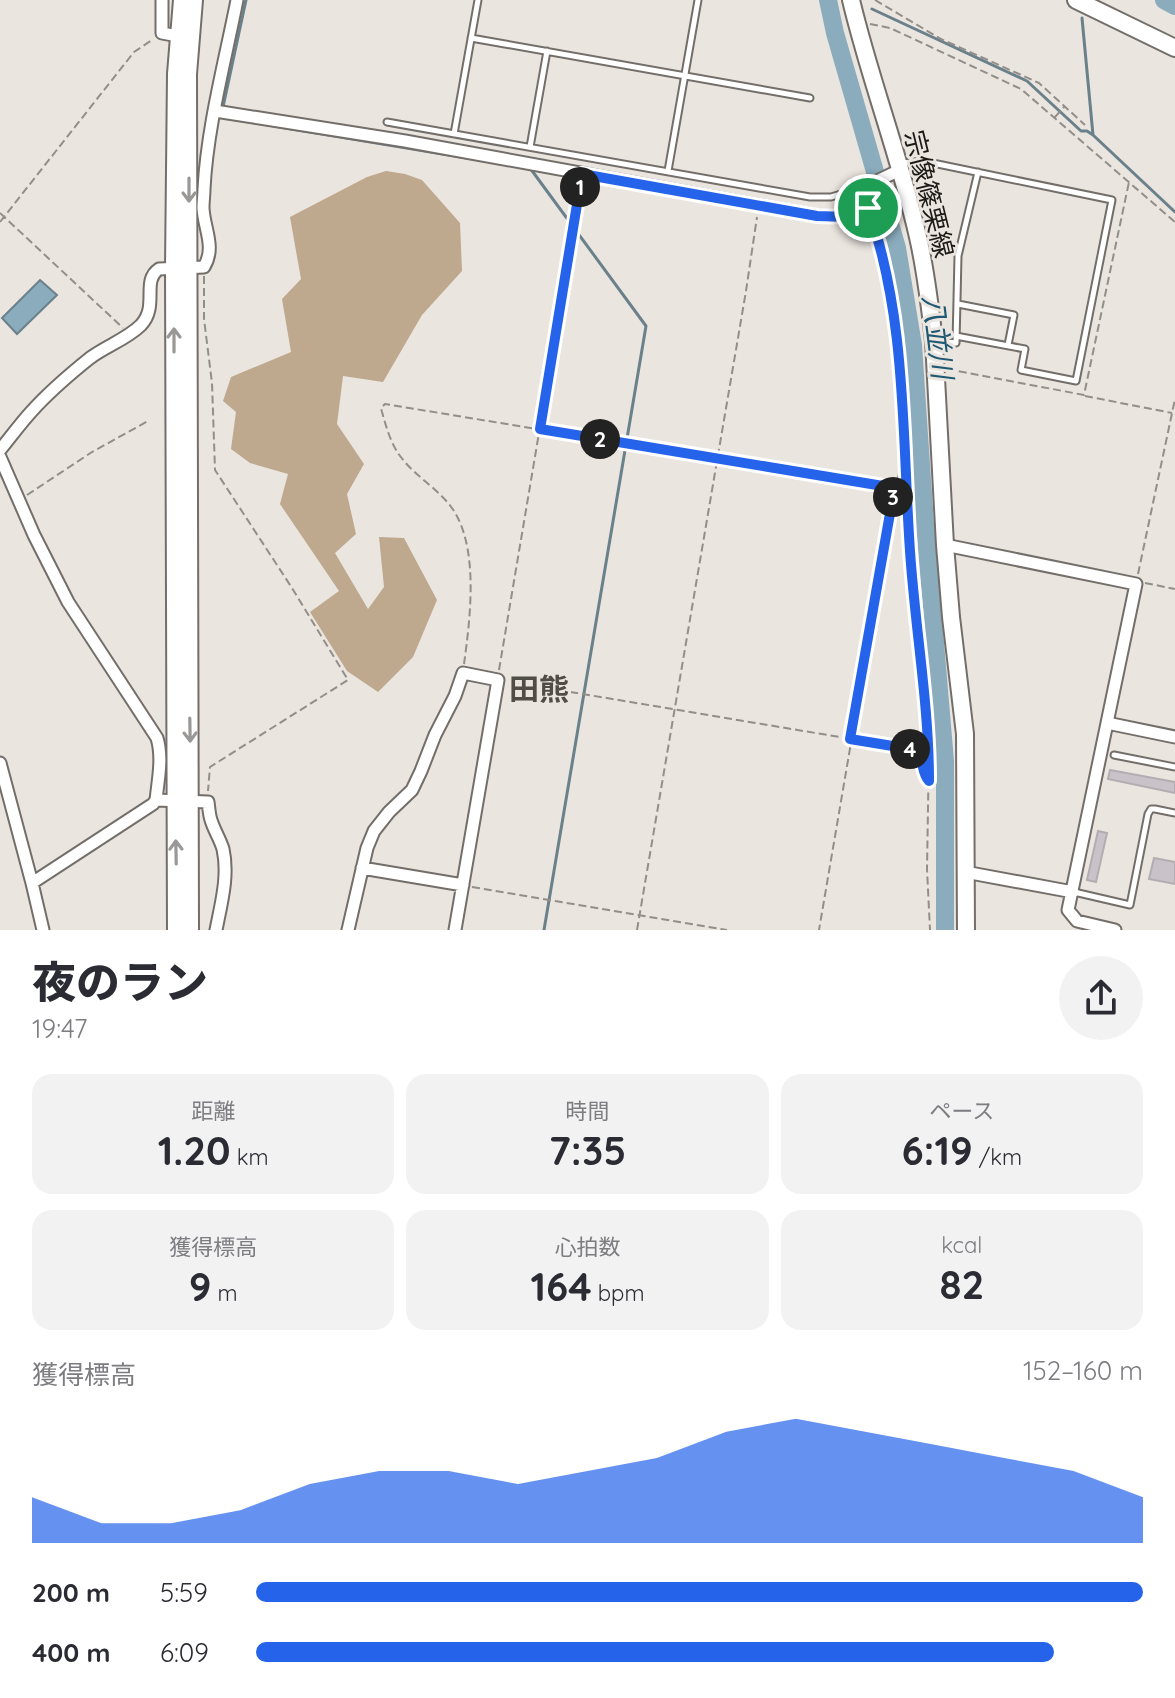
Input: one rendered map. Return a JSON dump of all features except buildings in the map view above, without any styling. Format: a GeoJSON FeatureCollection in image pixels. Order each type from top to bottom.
{"type":"FeatureCollection","features":[{"type":"Feature","properties":{"kind":"street"},"geometry":{"type":"LineString","coordinates":[[162,0],[170,35],[189,267]]}},
{"type":"Feature","properties":{"kind":"street"},"geometry":{"type":"LineString","coordinates":[[170,35],[182,0]]}},
{"type":"Feature","properties":{"kind":"street"},"geometry":{"type":"LineString","coordinates":[[190,930],[183,801],[176,531],[189,267],[188,74],[194,0]]}},
{"type":"Feature","properties":{"kind":"street"},"geometry":{"type":"LineString","coordinates":[[0,450],[32,411],[79,368],[141,325],[148,316],[150,278],[153,273],[159,269],[189,267],[209,258],[211,245],[203,209],[208,154],[237,0]]}},
{"type":"Feature","properties":{"kind":"street","name":"宗像篠栗線"},"geometry":{"type":"LineString","coordinates":[[851,0],[924,265],[934,341],[945,545],[965,734],[966,930]]}},
{"type":"Feature","properties":{"kind":"street"},"geometry":{"type":"LineString","coordinates":[[1076,0],[1175,48]]}},
{"type":"Feature","properties":{"kind":"street"},"geometry":{"type":"LineString","coordinates":[[215,111],[836,217],[867,212],[863,187],[897,169]]}},
{"type":"Feature","properties":{"kind":"street"},"geometry":{"type":"LineString","coordinates":[[0,457],[68,602],[157,738],[159,746],[156,800],[153,804],[32,883]]}},
{"type":"Feature","properties":{"kind":"street"},"geometry":{"type":"LineString","coordinates":[[945,545],[1136,584],[1068,910],[1077,921],[1115,930]]}},
{"type":"Feature","properties":{"kind":"street"},"geometry":{"type":"LineString","coordinates":[[348,930],[374,831],[412,790],[463,673],[498,680],[455,930]]}},
{"type":"Feature","properties":{"kind":"street"},"geometry":{"type":"LineString","coordinates":[[1107,723],[1175,737]]}},
{"type":"Feature","properties":{"kind":"street"},"geometry":{"type":"LineString","coordinates":[[0,763],[43,930]]}},
{"type":"Feature","properties":{"kind":"street"},"geometry":{"type":"LineString","coordinates":[[156,800],[208,802],[211,822],[221,841],[225,868],[216,930]]}},
{"type":"Feature","properties":{"kind":"street"},"geometry":{"type":"LineString","coordinates":[[176,930],[183,801]]}},
{"type":"Feature","properties":{"kind":"street"},"geometry":{"type":"LineString","coordinates":[[362,868],[463,885]]}},
{"type":"Feature","properties":{"kind":"street"},"geometry":{"type":"LineString","coordinates":[[965,872],[1073,892]]}},
{"type":"Feature","properties":{"kind":"lane"},"geometry":{"type":"LineString","coordinates":[[454,134],[478,0]]}},
{"type":"Feature","properties":{"kind":"lane"},"geometry":{"type":"LineString","coordinates":[[668,171],[698,0]]}},
{"type":"Feature","properties":{"kind":"lane"},"geometry":{"type":"LineString","coordinates":[[471,38],[810,98]]}},
{"type":"Feature","properties":{"kind":"lane"},"geometry":{"type":"LineString","coordinates":[[530,147],[547,51]]}},
{"type":"Feature","properties":{"kind":"lane"},"geometry":{"type":"LineString","coordinates":[[387,122],[810,197],[831,197],[863,187]]}},
{"type":"Feature","properties":{"kind":"lane"},"geometry":{"type":"LineString","coordinates":[[897,169],[923,161],[1112,200],[1076,381],[1021,370],[1025,349],[956,336]]}},
{"type":"Feature","properties":{"kind":"lane"},"geometry":{"type":"LineString","coordinates":[[934,341],[956,343],[958,256],[978,172]]}},
{"type":"Feature","properties":{"kind":"lane"},"geometry":{"type":"LineString","coordinates":[[958,304],[1014,315],[1008,345]]}},
{"type":"Feature","properties":{"kind":"lane"},"geometry":{"type":"LineString","coordinates":[[1114,755],[1175,767]]}},
{"type":"Feature","properties":{"kind":"lane"},"geometry":{"type":"LineString","coordinates":[[1073,892],[1130,905],[1148,814],[1151,809],[1175,813]]}},
{"type":"Feature","properties":{"kind":"path"},"geometry":{"type":"LineString","coordinates":[[875,0],[941,39],[1039,83],[1085,125]]}},
{"type":"Feature","properties":{"kind":"path"},"geometry":{"type":"LineString","coordinates":[[857,23],[890,28],[1021,89],[1175,222]]}},
{"type":"Feature","properties":{"kind":"path"},"geometry":{"type":"LineString","coordinates":[[0,222],[134,52],[170,35]]}},
{"type":"Feature","properties":{"kind":"path"},"geometry":{"type":"LineString","coordinates":[[1055,117],[1064,106]]}},
{"type":"Feature","properties":{"kind":"path"},"geometry":{"type":"LineString","coordinates":[[582,174],[498,680],[917,750],[929,781]]}},
{"type":"Feature","properties":{"kind":"path"},"geometry":{"type":"LineString","coordinates":[[1084,395],[1129,181]]}},
{"type":"Feature","properties":{"kind":"path"},"geometry":{"type":"LineString","coordinates":[[637,930],[759,206]]}},
{"type":"Feature","properties":{"kind":"path"},"geometry":{"type":"LineString","coordinates":[[868,208],[880,241],[890,285],[900,366],[910,553],[929,748],[927,869],[930,930]]}},
{"type":"Feature","properties":{"kind":"path"},"geometry":{"type":"LineString","coordinates":[[0,213],[129,334]]}},
{"type":"Feature","properties":{"kind":"path"},"geometry":{"type":"LineString","coordinates":[[189,267],[204,319],[212,383],[215,470],[348,680],[210,767],[208,802]]}},
{"type":"Feature","properties":{"kind":"path"},"geometry":{"type":"LineString","coordinates":[[935,366],[1172,413]]}},
{"type":"Feature","properties":{"kind":"path"},"geometry":{"type":"LineString","coordinates":[[1136,584],[1175,399]]}},
{"type":"Feature","properties":{"kind":"path"},"geometry":{"type":"LineString","coordinates":[[463,673],[470,622],[470,572],[465,539],[454,511],[399,454],[381,408],[389,403],[889,487],[894,491]]}},
{"type":"Feature","properties":{"kind":"path"},"geometry":{"type":"LineString","coordinates":[[20,499],[92,452],[148,421]]}},
{"type":"Feature","properties":{"kind":"path"},"geometry":{"type":"LineString","coordinates":[[819,930],[894,491],[905,457]]}},
{"type":"Feature","properties":{"kind":"path"},"geometry":{"type":"LineString","coordinates":[[1136,584],[1141,582],[1175,589]]}},
{"type":"Feature","properties":{"kind":"path"},"geometry":{"type":"LineString","coordinates":[[463,885],[727,930]]}},
{"type":"Feature","properties":{"kind":"shaded area"},"geometry":{"type":"Polygon","coordinates":[[[386,171],[422,180],[460,223],[462,271],[422,315],[383,382],[343,376],[337,424],[364,464],[347,494],[356,534],[335,553],[368,609],[384,587],[379,537],[404,538],[437,600],[413,657],[378,692],[347,671],[310,612],[339,591],[280,504],[288,474],[250,463],[231,449],[236,412],[223,401],[231,377],[291,352],[282,299],[301,279],[290,217],[367,177],[386,171]]]}},
{"type":"Feature","properties":{"kind":"water"},"geometry":{"type":"Polygon","coordinates":[[[40,280],[57,295],[17,334],[2,318],[40,280]]]}},
{"type":"Feature","properties":{"kind":"waterway"},"geometry":{"type":"LineString","coordinates":[[223,107],[246,0]]}},
{"type":"Feature","properties":{"kind":"waterway","name":"八並川"},"geometry":{"type":"LineString","coordinates":[[828,0],[897,248],[913,345],[945,761],[945,930]]}},
{"type":"Feature","properties":{"kind":"waterway"},"geometry":{"type":"LineString","coordinates":[[1164,0],[1175,6]]}},
{"type":"Feature","properties":{"kind":"waterway"},"geometry":{"type":"LineString","coordinates":[[872,9],[1027,81],[1081,131],[1093,135],[1175,212]]}},
{"type":"Feature","properties":{"kind":"waterway"},"geometry":{"type":"LineString","coordinates":[[1082,18],[1093,135]]}},
{"type":"Feature","properties":{"kind":"waterway"},"geometry":{"type":"LineString","coordinates":[[225,115],[225,118],[479,160]]}},
{"type":"Feature","properties":{"kind":"waterway"},"geometry":{"type":"LineString","coordinates":[[530,168],[646,326],[544,930]]}},
{"type":"Feature","properties":{"kind":"district","name":"田熊"},"geometry":{"type":"Point","coordinates":[539,690]}},
{"type":"Feature","properties":{"kind":"route"},"geometry":{"type":"LineString","coordinates":[[582,174],[817,216],[847,217],[867,212],[868,208],[880,241],[890,285],[900,366],[910,553],[929,748],[929,781],[917,750],[850,739],[894,491],[889,487],[540,429],[582,174]]}}]}
